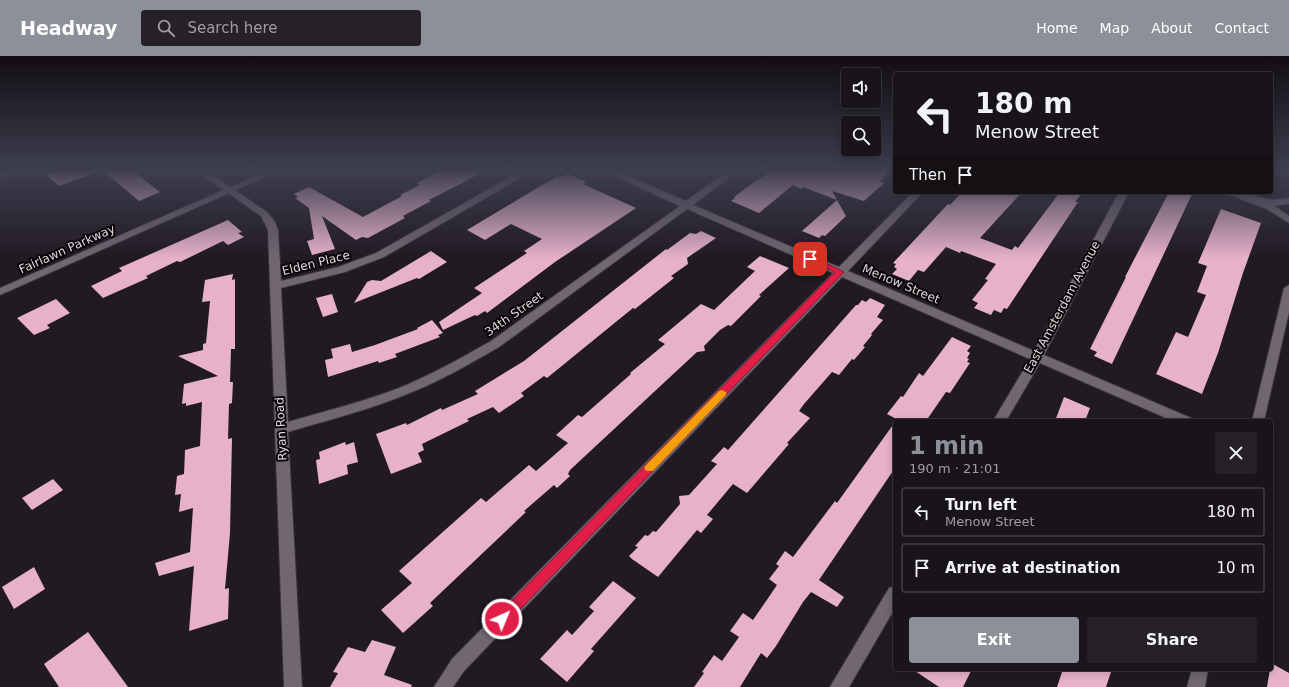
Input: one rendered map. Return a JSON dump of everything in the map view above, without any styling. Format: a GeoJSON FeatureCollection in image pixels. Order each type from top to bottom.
{"type":"FeatureCollection","features":[{"type":"Feature","properties":{"kind":"street","name":"Fairlawn Parkway"},"geometry":{"type":"LineString","coordinates":[[0,292],[210,199]]}},
{"type":"Feature","properties":{"kind":"street","name":"Ryan Road"},"geometry":{"type":"LineString","coordinates":[[244,199],[264,214],[270,222],[273,230],[293,687]]}},
{"type":"Feature","properties":{"kind":"street","name":"Elden Place"},"geometry":{"type":"LineString","coordinates":[[275,286],[335,273],[359,265],[387,252],[479,199]]}},
{"type":"Feature","properties":{"kind":"street","name":"Menow Street"},"geometry":{"type":"LineString","coordinates":[[673,199],[1181,419]]}},
{"type":"Feature","properties":{"kind":"street","name":"34th Street"},"geometry":{"type":"LineString","coordinates":[[281,429],[381,399],[419,384],[460,365],[495,344],[697,199]]}},
{"type":"Feature","properties":{"kind":"street"},"geometry":{"type":"LineString","coordinates":[[444,687],[458,665],[911,199]]}},
{"type":"Feature","properties":{"kind":"street","name":"East Amsterdam Avenue"},"geometry":{"type":"LineString","coordinates":[[1000,419],[1037,357],[1120,199]]}},
{"type":"Feature","properties":{"kind":"street"},"geometry":{"type":"LineString","coordinates":[[1249,199],[1270,207],[1289,220]]}},
{"type":"Feature","properties":{"kind":"street"},"geometry":{"type":"LineString","coordinates":[[1257,199],[1273,202],[1289,201]]}},
{"type":"Feature","properties":{"kind":"street"},"geometry":{"type":"LineString","coordinates":[[1258,419],[1289,288]]}},
{"type":"Feature","properties":{"kind":"street"},"geometry":{"type":"LineString","coordinates":[[839,687],[893,597]]}},
{"type":"Feature","properties":{"kind":"street"},"geometry":{"type":"LineString","coordinates":[[1196,687],[1200,671]]}},
{"type":"Feature","properties":{"kind":"building"},"geometry":{"type":"Polygon","coordinates":[[[297,199],[331,199],[363,217],[396,199],[430,199],[429,200],[431,201],[403,216],[405,218],[368,238],[362,237],[356,240],[322,216],[335,249],[312,255],[307,241],[314,239],[309,208],[297,199]]]}},
{"type":"Feature","properties":{"kind":"building"},"geometry":{"type":"Polygon","coordinates":[[[518,199],[617,199],[636,208],[555,262],[487,313],[485,311],[477,316],[475,315],[443,330],[439,322],[482,293],[474,288],[527,253],[524,251],[542,239],[511,224],[485,240],[467,230],[518,199]]]}},
{"type":"Feature","properties":{"kind":"building"},"geometry":{"type":"Polygon","coordinates":[[[733,199],[775,199],[759,213],[731,201],[733,199]]]}},
{"type":"Feature","properties":{"kind":"building"},"geometry":{"type":"Polygon","coordinates":[[[955,199],[1015,199],[980,238],[1012,250],[1015,246],[1018,248],[1054,199],[1077,199],[1075,202],[1078,202],[1007,309],[1004,308],[1001,313],[994,310],[991,315],[974,308],[978,303],[972,300],[988,280],[985,279],[996,264],[946,247],[924,272],[918,270],[909,281],[892,274],[897,269],[894,267],[896,264],[893,263],[948,204],[950,205],[955,199]]]}},
{"type":"Feature","properties":{"kind":"building"},"geometry":{"type":"Polygon","coordinates":[[[1165,199],[1189,199],[1112,364],[1094,356],[1097,352],[1090,349],[1165,199]]]}},
{"type":"Feature","properties":{"kind":"building"},"geometry":{"type":"Polygon","coordinates":[[[837,200],[846,216],[825,236],[822,235],[819,238],[802,231],[837,200]]]}},
{"type":"Feature","properties":{"kind":"building"},"geometry":{"type":"Polygon","coordinates":[[[1221,209],[1261,223],[1243,273],[1218,353],[1202,394],[1156,374],[1176,332],[1188,337],[1206,295],[1197,292],[1207,266],[1198,263],[1221,209]]]}},
{"type":"Feature","properties":{"kind":"building"},"geometry":{"type":"Polygon","coordinates":[[[228,220],[242,232],[238,233],[244,237],[228,245],[223,241],[180,262],[177,261],[146,276],[148,278],[103,298],[91,286],[122,271],[119,268],[228,220]]]}},
{"type":"Feature","properties":{"kind":"building"},"geometry":{"type":"Polygon","coordinates":[[[701,231],[716,238],[687,258],[688,264],[671,276],[674,278],[635,309],[633,308],[547,378],[544,376],[521,393],[524,396],[499,413],[493,407],[467,419],[469,421],[422,444],[424,450],[418,453],[422,462],[391,474],[376,434],[406,423],[407,425],[441,408],[442,410],[478,394],[475,391],[524,361],[666,249],[667,250],[690,233],[696,234],[701,231]]]}},
{"type":"Feature","properties":{"kind":"building"},"geometry":{"type":"Polygon","coordinates":[[[431,251],[447,262],[419,279],[417,278],[354,303],[367,282],[372,280],[381,281],[431,251]]]}},
{"type":"Feature","properties":{"kind":"building"},"geometry":{"type":"Polygon","coordinates":[[[760,256],[789,268],[759,295],[761,296],[731,326],[728,325],[720,330],[704,346],[705,351],[697,352],[570,470],[568,474],[570,476],[557,488],[554,485],[524,511],[526,512],[430,603],[433,606],[403,633],[381,610],[412,583],[399,571],[481,498],[486,502],[529,465],[536,471],[568,443],[556,435],[578,415],[582,417],[631,374],[630,373],[665,344],[658,340],[701,304],[714,310],[755,271],[747,267],[760,256]]]}},
{"type":"Feature","properties":{"kind":"building"},"geometry":{"type":"Polygon","coordinates":[[[233,274],[232,280],[235,279],[235,349],[231,349],[230,382],[233,382],[232,403],[229,404],[228,439],[232,438],[230,533],[225,589],[229,588],[228,619],[189,631],[194,566],[159,576],[155,563],[190,552],[193,508],[179,512],[181,494],[175,495],[177,476],[184,474],[185,450],[200,446],[202,402],[186,406],[186,403],[182,404],[184,384],[218,376],[178,356],[203,350],[203,344],[206,343],[210,301],[202,302],[205,280],[233,274]]]}},
{"type":"Feature","properties":{"kind":"building"},"geometry":{"type":"Polygon","coordinates":[[[332,294],[338,312],[323,317],[316,298],[332,294]]]}},
{"type":"Feature","properties":{"kind":"building"},"geometry":{"type":"Polygon","coordinates":[[[870,298],[885,305],[877,317],[883,320],[871,334],[872,335],[863,346],[865,347],[854,360],[852,359],[839,375],[832,372],[804,404],[799,411],[810,418],[787,443],[789,444],[747,493],[733,484],[707,515],[713,519],[701,533],[697,530],[658,577],[632,559],[629,556],[638,547],[635,546],[645,535],[648,536],[653,531],[656,532],[680,504],[679,496],[689,495],[717,464],[711,461],[724,447],[728,450],[856,305],[858,305],[862,300],[866,302],[870,298]]]}},
{"type":"Feature","properties":{"kind":"building"},"geometry":{"type":"Polygon","coordinates":[[[56,299],[70,313],[47,325],[50,328],[34,335],[17,318],[56,299]]]}},
{"type":"Feature","properties":{"kind":"building"},"geometry":{"type":"Polygon","coordinates":[[[432,320],[443,333],[438,335],[440,337],[395,354],[397,357],[379,363],[378,361],[328,377],[325,360],[333,358],[331,349],[350,344],[352,352],[418,329],[417,328],[432,320]]]}},
{"type":"Feature","properties":{"kind":"building"},"geometry":{"type":"Polygon","coordinates":[[[952,337],[971,346],[967,351],[970,353],[967,358],[969,359],[967,362],[970,363],[950,393],[946,392],[927,419],[896,419],[887,414],[901,396],[903,397],[919,373],[923,376],[952,337]]]}},
{"type":"Feature","properties":{"kind":"building"},"geometry":{"type":"Polygon","coordinates":[[[1064,397],[1090,408],[1086,419],[1056,419],[1064,397]]]}},
{"type":"Feature","properties":{"kind":"building"},"geometry":{"type":"Polygon","coordinates":[[[893,425],[893,471],[819,580],[844,597],[837,607],[811,592],[803,602],[776,646],[767,658],[761,653],[740,687],[694,687],[714,655],[722,661],[739,637],[730,631],[743,613],[753,620],[777,585],[769,579],[779,566],[776,564],[785,551],[793,557],[835,501],[837,503],[893,425]]]}},
{"type":"Feature","properties":{"kind":"building"},"geometry":{"type":"Polygon","coordinates":[[[345,442],[346,445],[354,442],[358,462],[347,465],[348,474],[319,484],[316,460],[320,459],[319,452],[345,442]]]}},
{"type":"Feature","properties":{"kind":"building"},"geometry":{"type":"Polygon","coordinates":[[[53,479],[63,490],[32,510],[22,498],[53,479]]]}},
{"type":"Feature","properties":{"kind":"building"},"geometry":{"type":"Polygon","coordinates":[[[34,567],[45,589],[14,609],[2,587],[34,567]]]}},
{"type":"Feature","properties":{"kind":"building"},"geometry":{"type":"Polygon","coordinates":[[[613,581],[636,598],[591,649],[594,651],[567,682],[540,659],[567,630],[572,635],[594,611],[589,607],[613,581]]]}},
{"type":"Feature","properties":{"kind":"building"},"geometry":{"type":"Polygon","coordinates":[[[88,632],[128,687],[59,687],[44,664],[88,632]]]}},
{"type":"Feature","properties":{"kind":"building"},"geometry":{"type":"Polygon","coordinates":[[[372,640],[396,647],[384,675],[412,685],[411,687],[330,687],[338,673],[333,672],[348,647],[365,652],[372,640]]]}},
{"type":"Feature","properties":{"kind":"building"},"geometry":{"type":"Polygon","coordinates":[[[1273,664],[1289,673],[1289,687],[1267,687],[1270,671],[1273,671],[1273,664]]]}},
{"type":"Feature","properties":{"kind":"building"},"geometry":{"type":"Polygon","coordinates":[[[915,671],[971,671],[963,687],[939,687],[915,671]]]}},
{"type":"Feature","properties":{"kind":"building"},"geometry":{"type":"Polygon","coordinates":[[[1062,671],[1111,671],[1106,687],[1057,687],[1062,671]]]}},
{"type":"Feature","properties":{"kind":"slow traffic"},"geometry":{"type":"LineString","coordinates":[[650,468],[722,393]]}},
{"type":"Feature","properties":{"kind":"route"},"geometry":{"type":"LineString","coordinates":[[502,619],[840,272],[810,259]]}}]}
